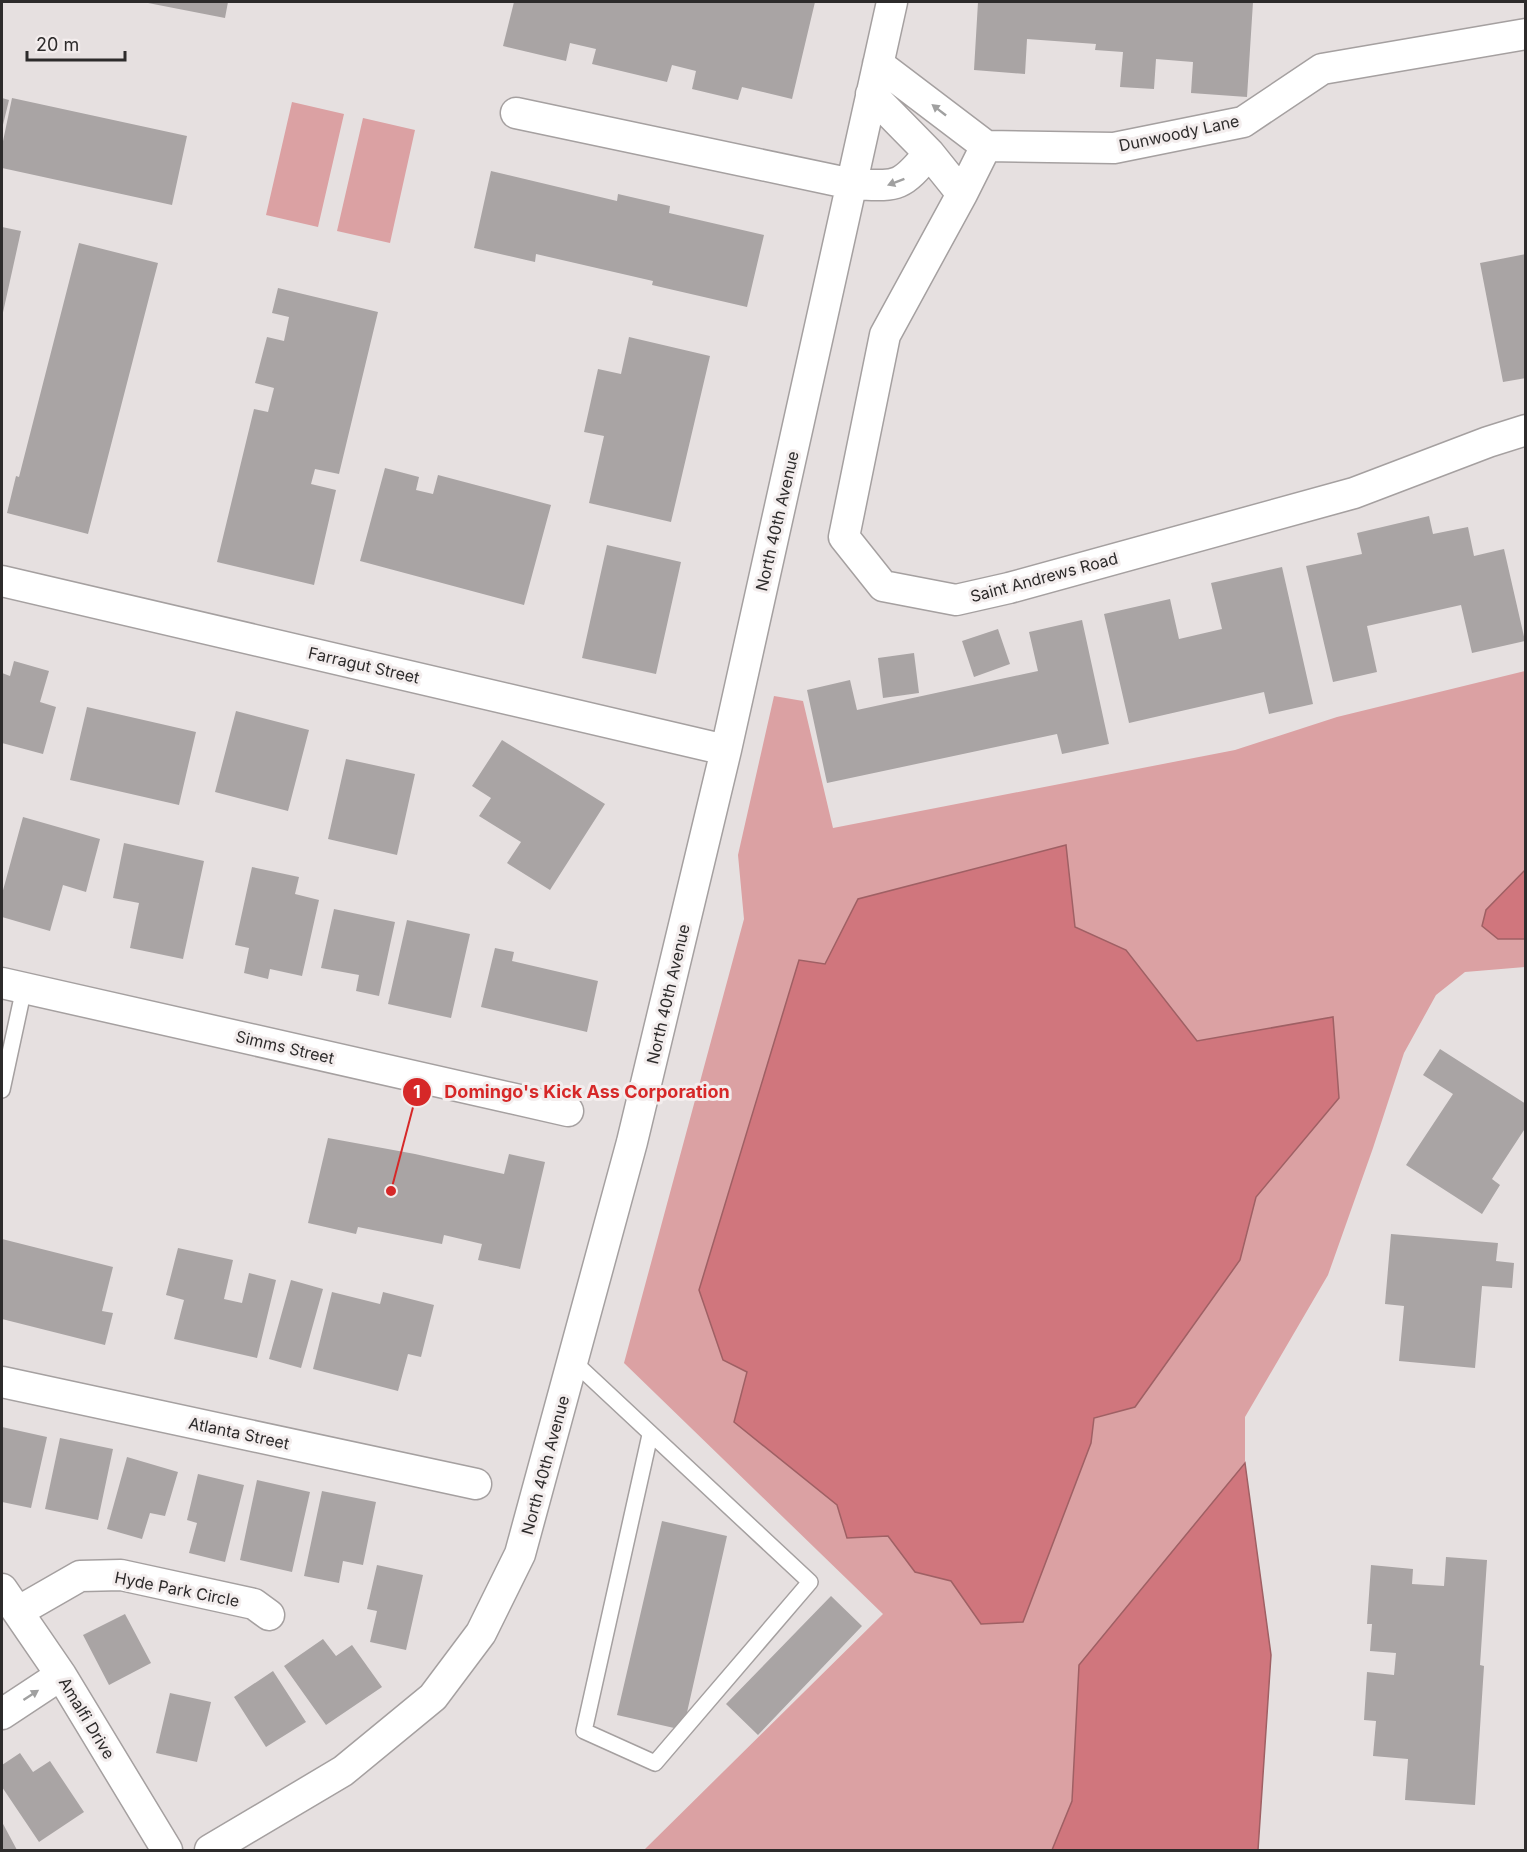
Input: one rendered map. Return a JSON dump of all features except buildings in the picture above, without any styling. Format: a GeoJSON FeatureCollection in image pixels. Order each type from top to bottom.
{"type":"FeatureCollection","features":[{"type":"Feature","properties":{"kind":"street","name":"North 40th Avenue"},"geometry":{"type":"LineString","coordinates":[[210,1851],[344,1771],[432,1697],[481,1633],[520,1554],[633,1142],[726,750],[892,2]]}},
{"type":"Feature","properties":{"kind":"street","name":"Dunwoody Lane"},"geometry":{"type":"LineString","coordinates":[[986,146],[1114,148],[1243,122],[1322,69],[1526,34]]}},
{"type":"Feature","properties":{"kind":"street"},"geometry":{"type":"LineString","coordinates":[[878,64],[986,146]]}},
{"type":"Feature","properties":{"kind":"street"},"geometry":{"type":"LineString","coordinates":[[871,94],[929,153],[962,194]]}},
{"type":"Feature","properties":{"kind":"street"},"geometry":{"type":"LineString","coordinates":[[516,113],[852,184],[890,186],[908,177],[929,153]]}},
{"type":"Feature","properties":{"kind":"street","name":"Saint Andrews Road"},"geometry":{"type":"LineString","coordinates":[[986,146],[885,334],[844,537],[883,586],[956,600],[1009,588],[1354,493],[1488,442],[1526,430]]}},
{"type":"Feature","properties":{"kind":"street","name":"Farragut Street"},"geometry":{"type":"LineString","coordinates":[[2,581],[726,750]]}},
{"type":"Feature","properties":{"kind":"street","name":"Simms Street"},"geometry":{"type":"LineString","coordinates":[[13,985],[567,1111]]}},
{"type":"Feature","properties":{"kind":"street","name":"Atlanta Street"},"geometry":{"type":"LineString","coordinates":[[2,1382],[476,1484]]}},
{"type":"Feature","properties":{"kind":"street","name":"Hyde Park Circle"},"geometry":{"type":"LineString","coordinates":[[10,1600],[80,1576],[121,1575],[254,1604],[269,1615]]}},
{"type":"Feature","properties":{"kind":"street","name":"Amalfi Drive"},"geometry":{"type":"LineString","coordinates":[[10,1600],[61,1675],[167,1851]]}},
{"type":"Feature","properties":{"kind":"street"},"geometry":{"type":"LineString","coordinates":[[2,1714],[61,1675]]}},
{"type":"Feature","properties":{"kind":"lane"},"geometry":{"type":"LineString","coordinates":[[2,1090],[13,985]]}},
{"type":"Feature","properties":{"kind":"lane"},"geometry":{"type":"LineString","coordinates":[[573,1361],[810,1582],[655,1763],[584,1731],[650,1435]]}},
{"type":"Feature","properties":{"kind":"shaded area"},"geometry":{"type":"Polygon","coordinates":[[[292,102],[344,114],[318,227],[266,215],[292,102]]]}},
{"type":"Feature","properties":{"kind":"shaded area"},"geometry":{"type":"Polygon","coordinates":[[[363,118],[415,130],[390,243],[337,231],[363,118]]]}},
{"type":"Feature","properties":{"kind":"shaded area"},"geometry":{"type":"Polygon","coordinates":[[[1525,671],[1525,967],[1465,972],[1436,995],[1404,1053],[1328,1275],[1245,1417],[1245,1463],[1271,1655],[1258,1850],[644,1850],[883,1614],[624,1363],[744,919],[738,855],[774,696],[803,701],[833,828],[1235,750],[1337,717],[1525,671]]]}},
{"type":"Feature","properties":{"kind":"shaded area"},"geometry":{"type":"Polygon","coordinates":[[[1066,845],[1075,927],[1126,950],[1197,1041],[1333,1017],[1339,1098],[1256,1197],[1240,1260],[1135,1407],[1094,1418],[1091,1443],[1023,1622],[981,1624],[951,1581],[915,1572],[888,1536],[847,1538],[837,1505],[734,1422],[747,1372],[723,1360],[699,1290],[799,960],[825,964],[858,899],[1066,845]]]}},
{"type":"Feature","properties":{"kind":"shaded area"},"geometry":{"type":"Polygon","coordinates":[[[1525,870],[1525,939],[1498,939],[1482,926],[1486,910],[1525,870]]]}},
{"type":"Feature","properties":{"kind":"shaded area"},"geometry":{"type":"Polygon","coordinates":[[[1245,1463],[1271,1655],[1258,1850],[1052,1850],[1072,1801],[1079,1665],[1245,1463]]]}},
{"type":"Feature","properties":{"kind":"place","name":"Domingo's Kick Ass Corporation"},"geometry":{"type":"Point","coordinates":[391,1191]}}]}
